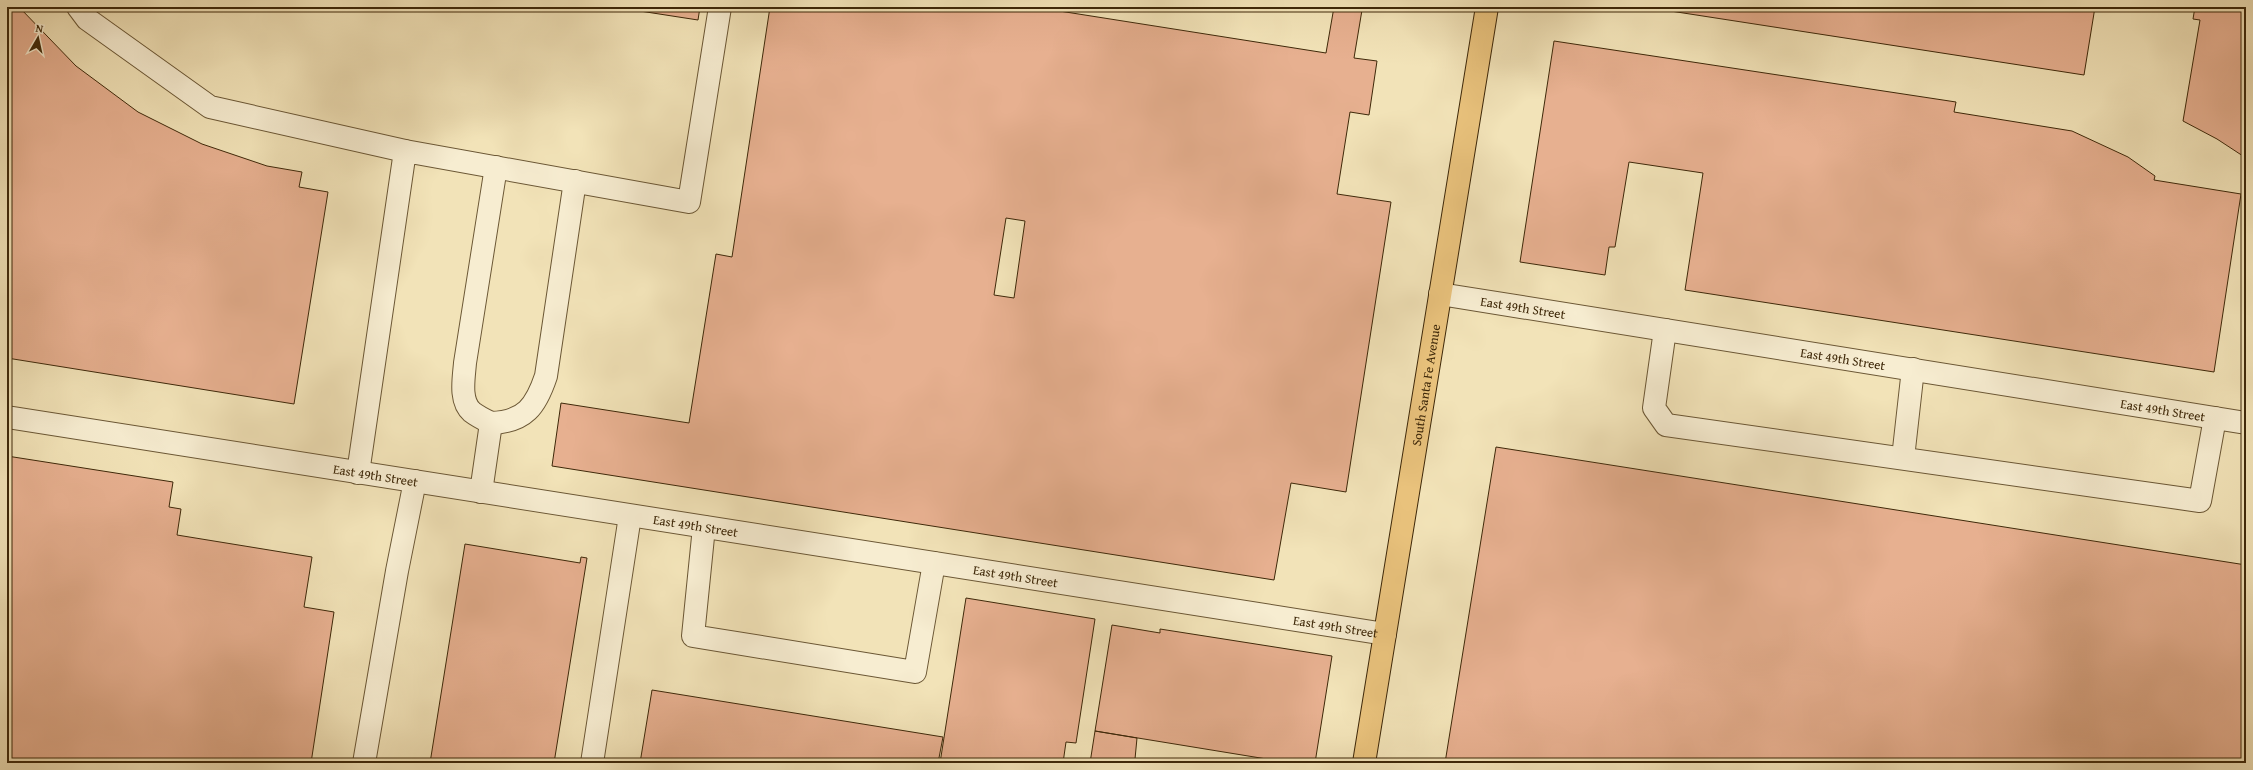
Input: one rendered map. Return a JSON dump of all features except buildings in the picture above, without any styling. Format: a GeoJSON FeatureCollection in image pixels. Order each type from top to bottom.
{"type":"FeatureCollection","features":[{"type":"Feature","properties":{"kind":"main road","name":"South Santa Fe Avenue"},"geometry":{"type":"LineString","coordinates":[[1364,763],[1440,294],[1483,7]]}},
{"type":"Feature","properties":{"kind":"street"},"geometry":{"type":"LineString","coordinates":[[78,7],[87,19],[210,107],[405,151],[689,202],[720,7]]}},
{"type":"Feature","properties":{"kind":"street"},"geometry":{"type":"LineString","coordinates":[[358,473],[405,151]]}},
{"type":"Feature","properties":{"kind":"street"},"geometry":{"type":"LineString","coordinates":[[496,167],[465,363],[464,397],[471,411],[491,423],[507,422],[525,414],[539,396],[546,376],[575,182]]}},
{"type":"Feature","properties":{"kind":"street","name":"East 49th Street"},"geometry":{"type":"LineString","coordinates":[[1440,294],[2246,423]]}},
{"type":"Feature","properties":{"kind":"street"},"geometry":{"type":"LineString","coordinates":[[1665,330],[1654,408],[1666,425],[2200,501],[2215,418]]}},
{"type":"Feature","properties":{"kind":"street"},"geometry":{"type":"LineString","coordinates":[[1903,458],[1913,369]]}},
{"type":"Feature","properties":{"kind":"street","name":"East 49th Street"},"geometry":{"type":"LineString","coordinates":[[7,417],[1385,634]]}},
{"type":"Feature","properties":{"kind":"street"},"geometry":{"type":"LineString","coordinates":[[481,492],[491,423]]}},
{"type":"Feature","properties":{"kind":"street"},"geometry":{"type":"LineString","coordinates":[[364,763],[397,571],[415,482]]}},
{"type":"Feature","properties":{"kind":"street"},"geometry":{"type":"LineString","coordinates":[[592,763],[630,516]]}},
{"type":"Feature","properties":{"kind":"street"},"geometry":{"type":"LineString","coordinates":[[704,527],[693,636],[915,672],[934,563]]}}]}
